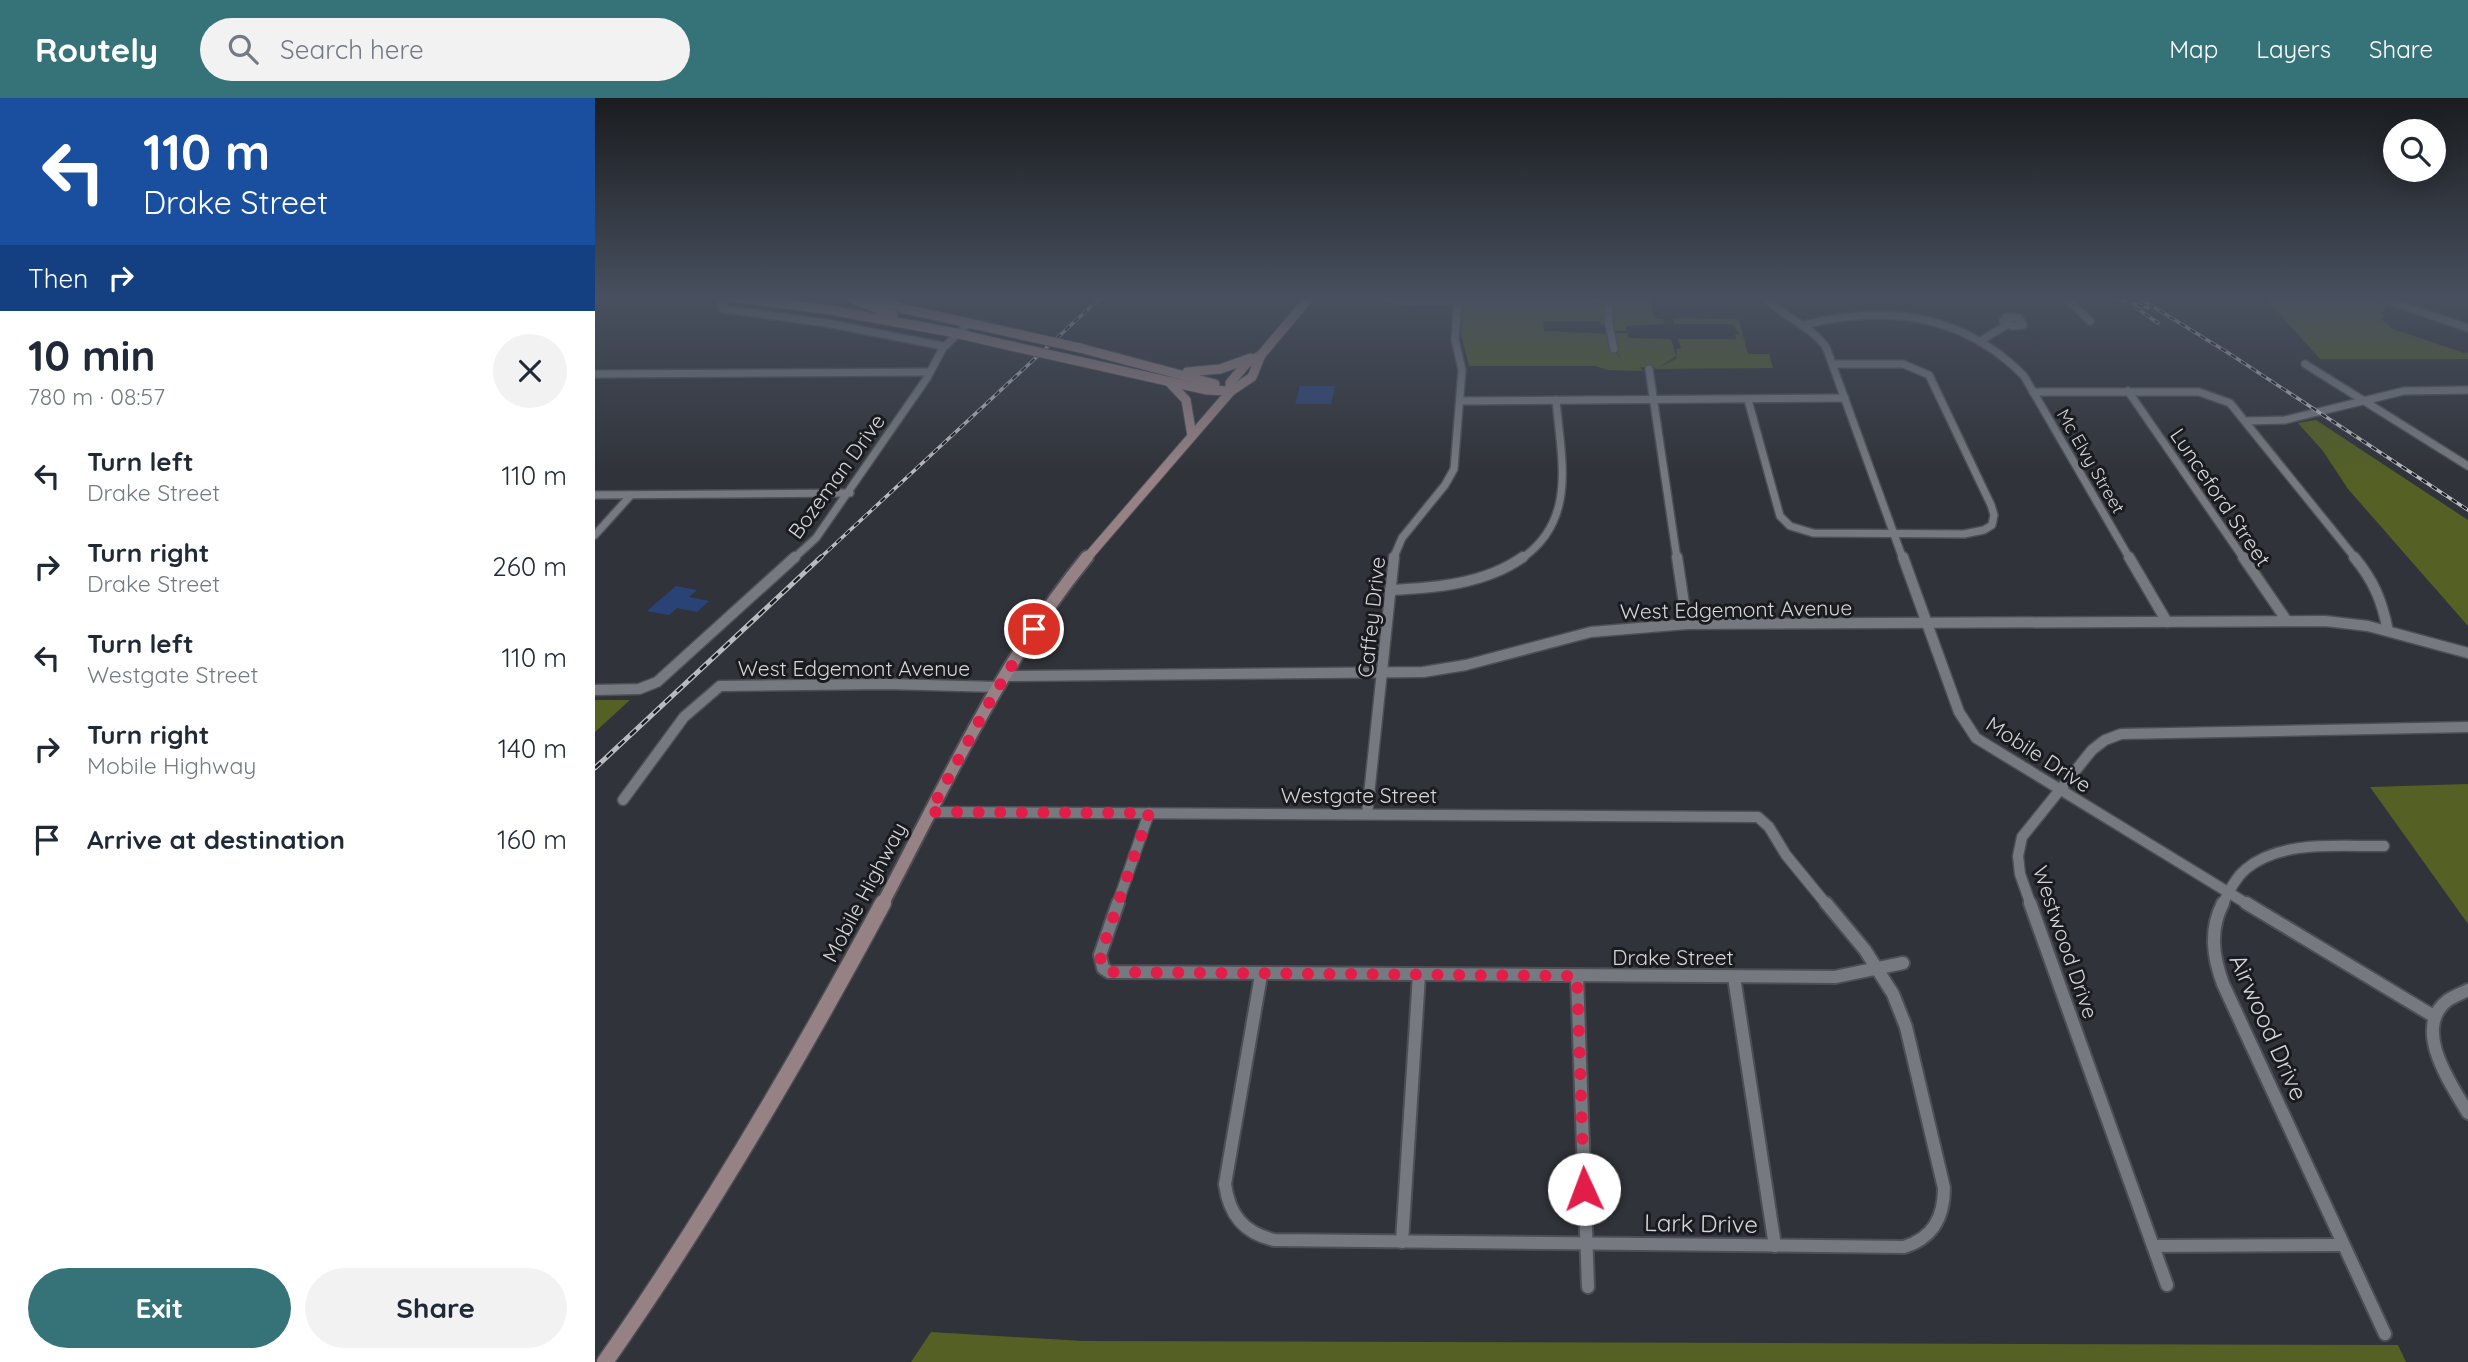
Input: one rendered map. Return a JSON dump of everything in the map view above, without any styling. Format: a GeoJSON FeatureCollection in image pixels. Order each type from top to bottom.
{"type":"FeatureCollection","features":[{"type":"Feature","properties":{"kind":"main road"},"geometry":{"type":"LineString","coordinates":[[1060,357],[1206,390],[1231,390]]}},
{"type":"Feature","properties":{"kind":"main road"},"geometry":{"type":"LineString","coordinates":[[1155,368],[1179,372],[1207,371],[1254,357]]}},
{"type":"Feature","properties":{"kind":"main road"},"geometry":{"type":"LineString","coordinates":[[1168,382],[1186,400],[1192,436]]}},
{"type":"Feature","properties":{"kind":"main road","name":"Mobile Highway"},"geometry":{"type":"LineString","coordinates":[[605,1362],[700,1222],[766,1116],[1002,681],[1034,629],[1077,570],[1231,390]]}},
{"type":"Feature","properties":{"kind":"street","name":"Bozeman Drive"},"geometry":{"type":"LineString","coordinates":[[595,690],[629,690],[647,686],[660,679],[803,551],[850,493],[937,357]]}},
{"type":"Feature","properties":{"kind":"street"},"geometry":{"type":"LineString","coordinates":[[1114,357],[1231,390]]}},
{"type":"Feature","properties":{"kind":"street","name":"Mobile Highway"},"geometry":{"type":"LineString","coordinates":[[1231,390],[1244,386],[1261,366],[1261,357]]}},
{"type":"Feature","properties":{"kind":"street","name":"Caffey Drive"},"geometry":{"type":"LineString","coordinates":[[1367,814],[1394,559],[1402,538],[1445,485],[1454,469],[1462,370],[1459,357]]}},
{"type":"Feature","properties":{"kind":"street","name":"Mobile Drive"},"geometry":{"type":"LineString","coordinates":[[1830,357],[1959,712],[1968,728],[1986,746],[2435,1017]]}},
{"type":"Feature","properties":{"kind":"street","name":"Mc Elvy Street"},"geometry":{"type":"LineString","coordinates":[[2004,357],[2014,364],[2033,392],[2167,622]]}},
{"type":"Feature","properties":{"kind":"street"},"geometry":{"type":"LineString","coordinates":[[1748,400],[1777,511],[1784,521],[1797,529],[1813,533],[1894,534],[1976,532],[1991,525],[1994,512],[1929,375],[1903,364],[1833,364]]}},
{"type":"Feature","properties":{"kind":"street"},"geometry":{"type":"LineString","coordinates":[[2305,364],[2468,466]]}},
{"type":"Feature","properties":{"kind":"street"},"geometry":{"type":"LineString","coordinates":[[1649,369],[1687,624]]}},
{"type":"Feature","properties":{"kind":"street"},"geometry":{"type":"LineString","coordinates":[[595,374],[929,372]]}},
{"type":"Feature","properties":{"kind":"street"},"geometry":{"type":"LineString","coordinates":[[2247,421],[2285,420],[2404,391],[2468,390]]}},
{"type":"Feature","properties":{"kind":"street","name":"Lunceford Street"},"geometry":{"type":"LineString","coordinates":[[2128,391],[2287,621]]}},
{"type":"Feature","properties":{"kind":"street"},"geometry":{"type":"LineString","coordinates":[[2033,392],[2193,391],[2213,394],[2234,406],[2371,578],[2382,600],[2388,631]]}},
{"type":"Feature","properties":{"kind":"street"},"geometry":{"type":"LineString","coordinates":[[1460,401],[1845,398]]}},
{"type":"Feature","properties":{"kind":"street"},"geometry":{"type":"LineString","coordinates":[[1390,590],[1441,587],[1475,580],[1510,565],[1542,540],[1553,525],[1561,499],[1556,400]]}},
{"type":"Feature","properties":{"kind":"street"},"geometry":{"type":"LineString","coordinates":[[2456,459],[2468,454]]}},
{"type":"Feature","properties":{"kind":"street"},"geometry":{"type":"LineString","coordinates":[[595,495],[850,493]]}},
{"type":"Feature","properties":{"kind":"street"},"geometry":{"type":"LineString","coordinates":[[595,535],[631,495]]}},
{"type":"Feature","properties":{"kind":"street","name":"West Edgemont Avenue"},"geometry":{"type":"LineString","coordinates":[[623,800],[684,718],[711,692],[727,685],[1382,673],[1462,667],[1606,630],[1687,624],[2341,622],[2388,631],[2468,653]]}},
{"type":"Feature","properties":{"kind":"street","name":"Westwood Drive"},"geometry":{"type":"LineString","coordinates":[[2167,1285],[2018,865],[2022,837],[2097,745],[2113,736],[2130,733],[2468,727]]}},
{"type":"Feature","properties":{"kind":"street","name":"Westgate Street"},"geometry":{"type":"LineString","coordinates":[[930,812],[1753,815],[1766,823],[1777,839]]}},
{"type":"Feature","properties":{"kind":"street","name":"Drake Street"},"geometry":{"type":"LineString","coordinates":[[1149,813],[1100,956],[1103,968],[1117,974],[1835,977],[1903,963]]}},
{"type":"Feature","properties":{"kind":"street","name":"Lark Drive"},"geometry":{"type":"LineString","coordinates":[[1261,975],[1225,1184],[1234,1218],[1245,1230],[1260,1237],[1274,1240],[1904,1248],[1929,1237],[1943,1214],[1944,1188],[1906,1027],[1893,994],[1878,969],[1786,855],[1777,839]]}},
{"type":"Feature","properties":{"kind":"street","name":"Airwood Drive"},"geometry":{"type":"LineString","coordinates":[[2384,846],[2298,849],[2268,855],[2242,872],[2229,891],[2213,925],[2213,946],[2217,967],[2385,1334]]}},
{"type":"Feature","properties":{"kind":"street"},"geometry":{"type":"LineString","coordinates":[[1402,1242],[1419,975]]}},
{"type":"Feature","properties":{"kind":"street"},"geometry":{"type":"LineString","coordinates":[[1577,976],[1588,1287]]}},
{"type":"Feature","properties":{"kind":"street"},"geometry":{"type":"LineString","coordinates":[[1734,977],[1775,1247]]}},
{"type":"Feature","properties":{"kind":"street"},"geometry":{"type":"LineString","coordinates":[[2468,990],[2451,997],[2435,1017],[2433,1049],[2468,1114]]}},
{"type":"Feature","properties":{"kind":"street"},"geometry":{"type":"LineString","coordinates":[[2153,1247],[2343,1245]]}},
{"type":"Feature","properties":{"kind":"green space"},"geometry":{"type":"Polygon","coordinates":[[[1467,357],[1619,357],[1622,361],[1620,357],[1675,357],[1658,368],[1640,367],[1643,371],[1607,370],[1596,366],[1469,366],[1467,357]]]}},
{"type":"Feature","properties":{"kind":"green space"},"geometry":{"type":"Polygon","coordinates":[[[1676,357],[1770,357],[1773,368],[1649,369],[1658,368],[1676,357]]]}},
{"type":"Feature","properties":{"kind":"green space"},"geometry":{"type":"Polygon","coordinates":[[[2318,357],[2468,357],[2468,359],[2318,357]]]}},
{"type":"Feature","properties":{"kind":"green space"},"geometry":{"type":"Polygon","coordinates":[[[2316,420],[2468,520],[2468,626],[2348,489],[2323,451],[2298,423],[2316,420]]]}},
{"type":"Feature","properties":{"kind":"green space"},"geometry":{"type":"Polygon","coordinates":[[[595,700],[630,700],[595,732],[595,700]]]}},
{"type":"Feature","properties":{"kind":"green space"},"geometry":{"type":"Polygon","coordinates":[[[2468,784],[2468,924],[2370,787],[2468,784]]]}},
{"type":"Feature","properties":{"kind":"green space"},"geometry":{"type":"Polygon","coordinates":[[[931,1332],[1083,1341],[2398,1345],[2406,1362],[911,1362],[931,1332]]]}},
{"type":"Feature","properties":{"kind":"building"},"geometry":{"type":"Polygon","coordinates":[[[1300,386],[1335,386],[1331,404],[1295,404],[1300,386]]]}},
{"type":"Feature","properties":{"kind":"building"},"geometry":{"type":"Polygon","coordinates":[[[676,586],[697,590],[689,597],[709,601],[697,612],[677,608],[669,615],[647,611],[676,586]]]}},
{"type":"Feature","properties":{"kind":"railway"},"geometry":{"type":"LineString","coordinates":[[819,559],[1036,357]]}},
{"type":"Feature","properties":{"kind":"railway"},"geometry":{"type":"LineString","coordinates":[[2235,357],[2468,510]]}},
{"type":"Feature","properties":{"kind":"railway"},"geometry":{"type":"LineString","coordinates":[[595,768],[821,557]]}},
{"type":"Feature","properties":{"kind":"route"},"geometry":{"type":"LineString","coordinates":[[1034,629],[989,703],[930,812],[1149,813],[1100,956],[1103,968],[1109,972],[1577,976],[1584,1189]]}}]}
